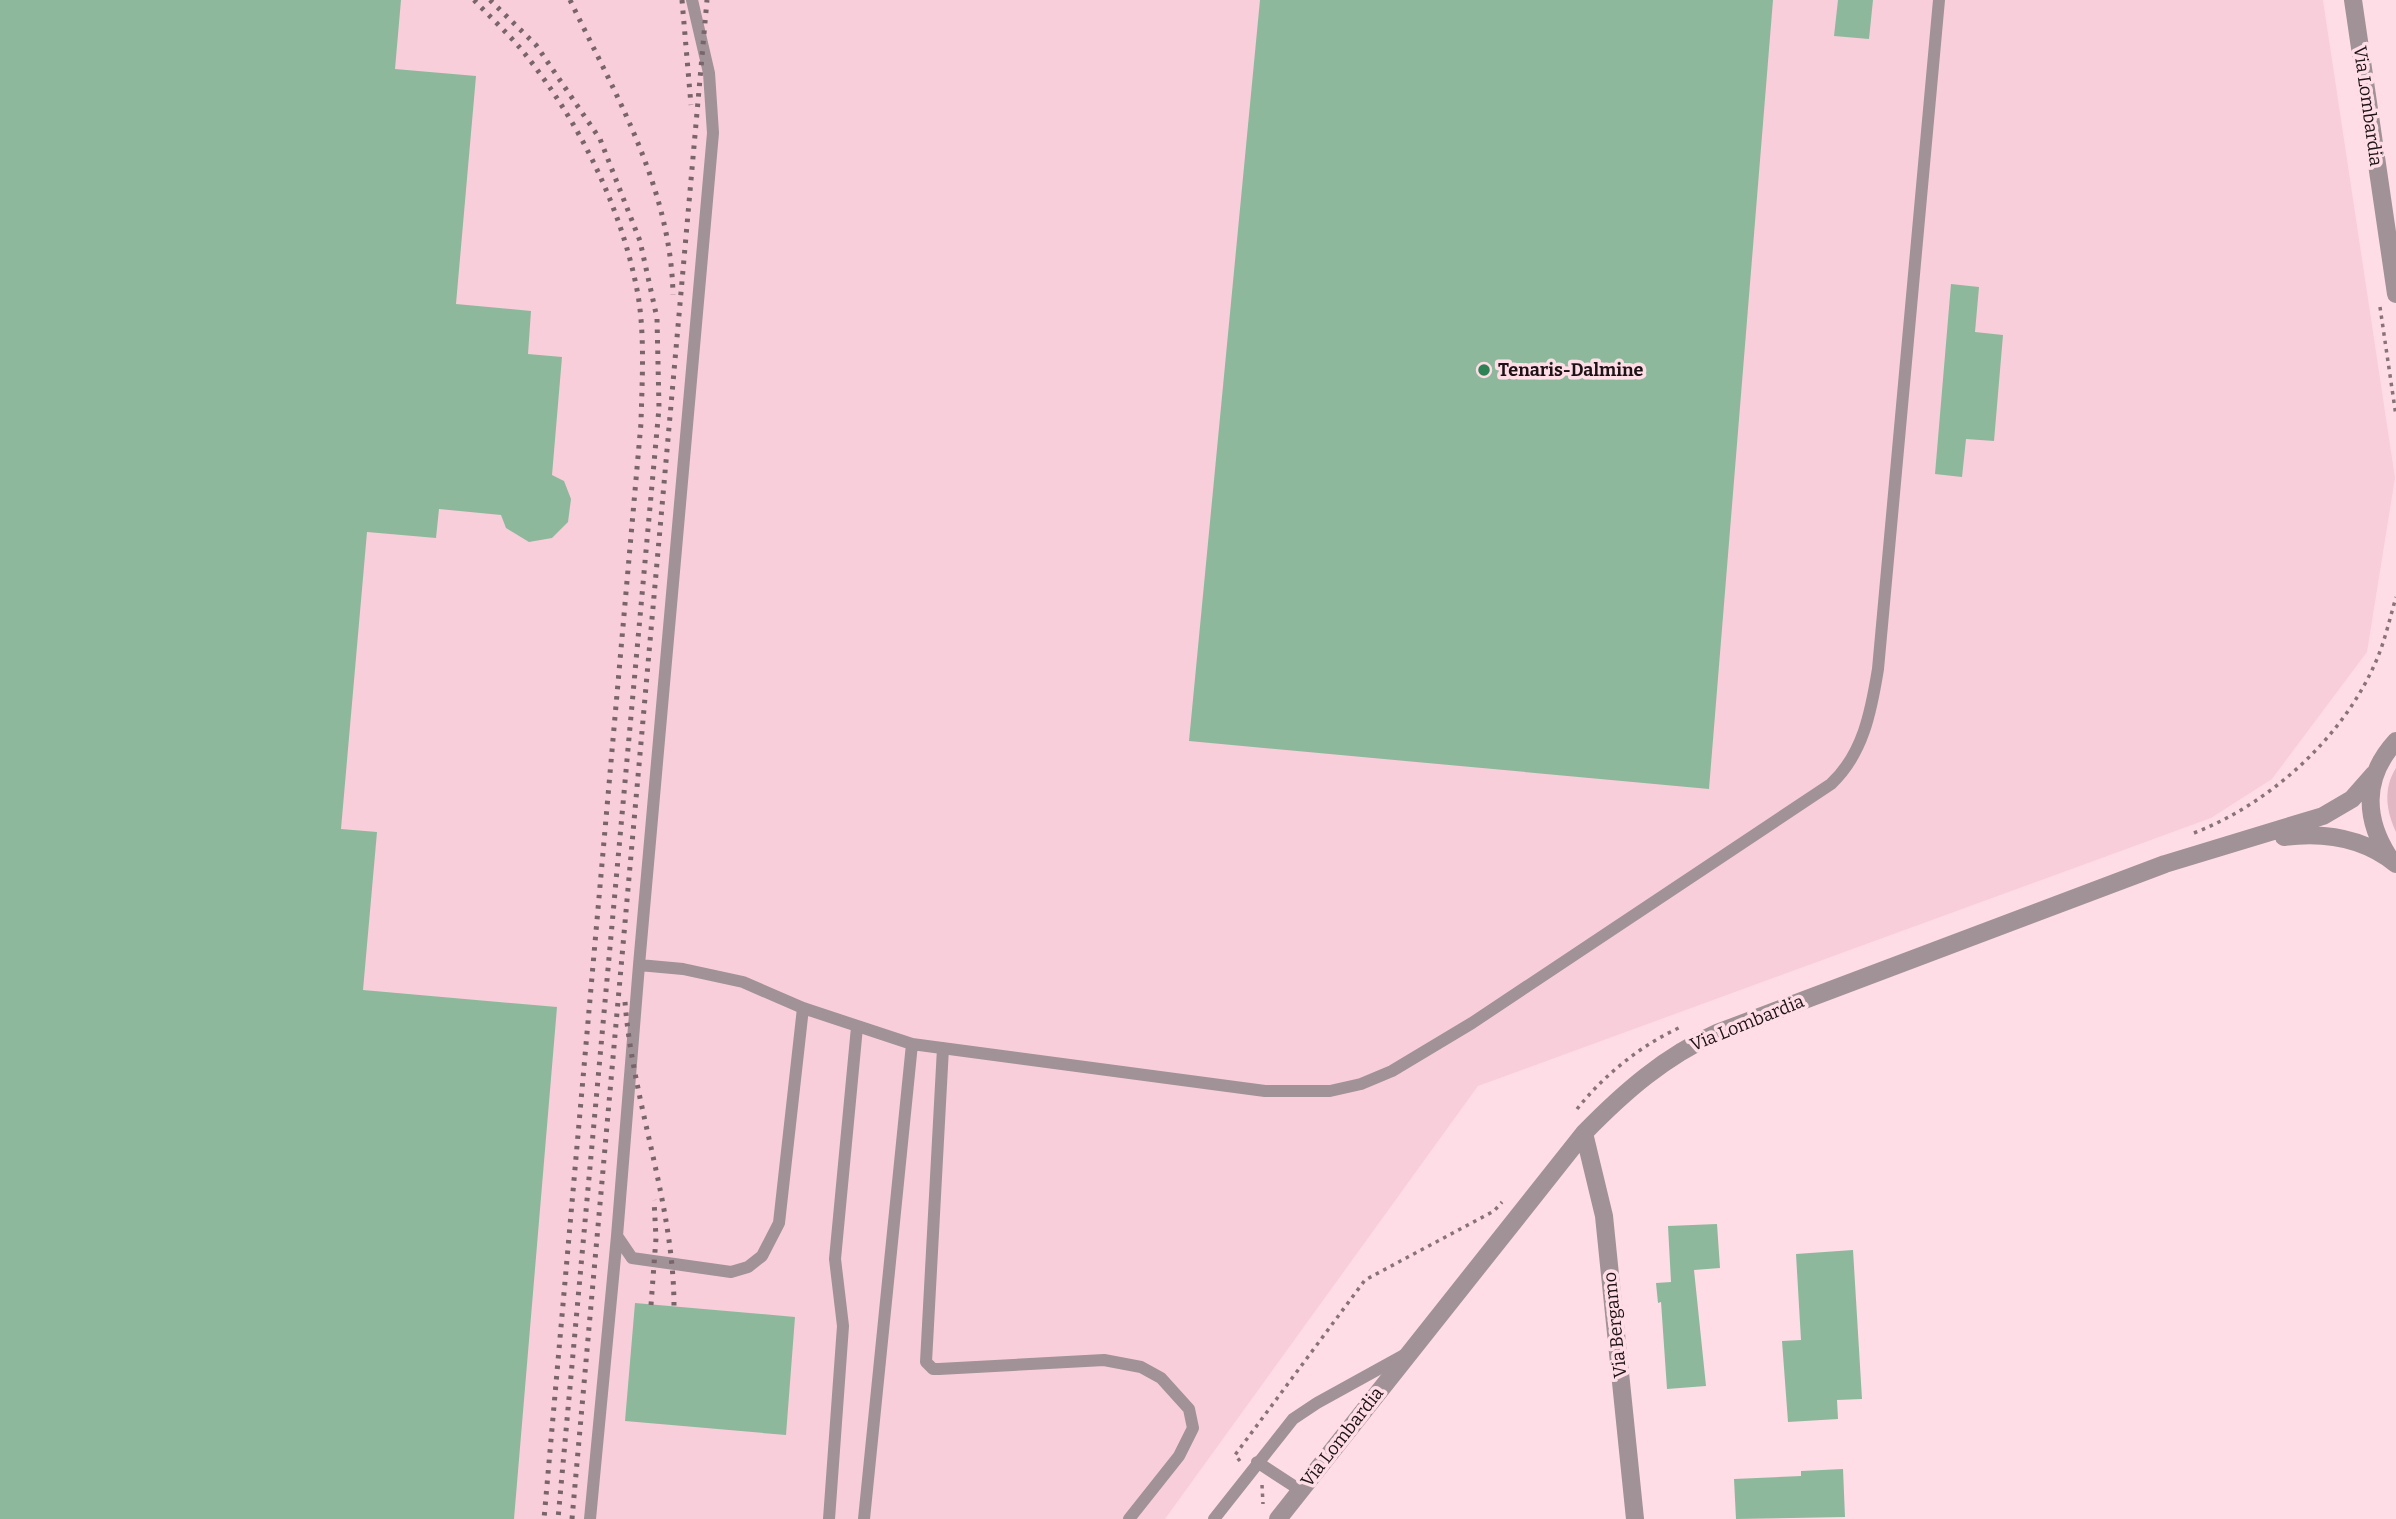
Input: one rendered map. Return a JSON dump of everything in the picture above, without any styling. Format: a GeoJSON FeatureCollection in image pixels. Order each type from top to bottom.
{"type":"FeatureCollection","features":[{"type":"Feature","properties":{"kind":"street","name":"Via Lombardia"},"geometry":{"type":"LineString","coordinates":[[2353,0],[2396,294]]}},
{"type":"Feature","properties":{"kind":"street","name":"Via Lombardia"},"geometry":{"type":"LineString","coordinates":[[2393,862],[2378,841],[2371,819],[2369,796],[2374,774],[2384,754],[2396,741]]}},
{"type":"Feature","properties":{"kind":"street","name":"Via Lombardia"},"geometry":{"type":"LineString","coordinates":[[1278,1519],[1584,1133],[1658,1066],[1709,1037],[2165,864],[2330,813],[2352,799],[2374,774]]}},
{"type":"Feature","properties":{"kind":"street","name":"Via Lombardia"},"geometry":{"type":"LineString","coordinates":[[2238,842],[2327,835],[2351,841],[2393,862]]}},
{"type":"Feature","properties":{"kind":"street","name":"Via Bergamo"},"geometry":{"type":"LineString","coordinates":[[1584,1133],[1598,1182],[1606,1231],[1635,1519]]}},
{"type":"Feature","properties":{"kind":"lane"},"geometry":{"type":"LineString","coordinates":[[590,1519],[713,134],[709,73],[692,0]]}},
{"type":"Feature","properties":{"kind":"lane"},"geometry":{"type":"LineString","coordinates":[[639,965],[683,969],[743,982],[803,1009],[912,1044],[1265,1091],[1330,1091],[1361,1084],[1401,1067],[1822,792],[1840,776],[1864,734],[1878,669],[1939,0]]}},
{"type":"Feature","properties":{"kind":"lane"},"geometry":{"type":"LineString","coordinates":[[617,1236],[632,1258],[654,1264],[731,1272],[748,1267],[762,1256],[779,1223],[803,1009]]}},
{"type":"Feature","properties":{"kind":"lane"},"geometry":{"type":"LineString","coordinates":[[829,1519],[843,1326],[835,1259],[858,1027]]}},
{"type":"Feature","properties":{"kind":"lane"},"geometry":{"type":"LineString","coordinates":[[864,1519],[912,1044]]}},
{"type":"Feature","properties":{"kind":"lane"},"geometry":{"type":"LineString","coordinates":[[943,1048],[926,1362],[933,1369],[939,1369],[1118,1361],[1141,1367],[1169,1384],[1189,1409],[1193,1422],[1191,1435],[1179,1456],[1129,1519]]}},
{"type":"Feature","properties":{"kind":"lane"},"geometry":{"type":"LineString","coordinates":[[1214,1519],[1284,1429],[1305,1410],[1407,1353]]}},
{"type":"Feature","properties":{"kind":"lane"},"geometry":{"type":"LineString","coordinates":[[1253,1467],[1300,1490]]}},
{"type":"Feature","properties":{"kind":"path"},"geometry":{"type":"LineString","coordinates":[[2181,837],[2219,823],[2252,805],[2293,771],[2340,722],[2377,660],[2396,597]]}},
{"type":"Feature","properties":{"kind":"path"},"geometry":{"type":"LineString","coordinates":[[1572,1116],[1597,1084],[1670,1032],[1693,1022]]}},
{"type":"Feature","properties":{"kind":"path"},"geometry":{"type":"LineString","coordinates":[[1262,1509],[1263,1486],[1253,1467],[1235,1455],[1365,1280],[1494,1211],[1505,1199]]}},
{"type":"Feature","properties":{"kind":"shaded area","name":"Tenaris-Dalmine"},"geometry":{"type":"Polygon","coordinates":[[[0,0],[2323,0],[2395,478],[2367,652],[2272,779],[2211,818],[1478,1086],[1165,1519],[0,1519],[0,0]]]}},
{"type":"Feature","properties":{"kind":"shaded area"},"geometry":{"type":"Polygon","coordinates":[[[2396,768],[2396,832],[2387,800],[2389,783],[2396,768]]]}},
{"type":"Feature","properties":{"kind":"building"},"geometry":{"type":"Polygon","coordinates":[[[0,0],[401,0],[395,69],[476,76],[456,304],[531,311],[528,354],[562,357],[552,475],[564,481],[571,499],[568,522],[552,538],[529,542],[506,528],[501,515],[439,509],[436,538],[367,532],[341,829],[377,832],[363,990],[557,1007],[514,1519],[0,1519],[0,0]]]}},
{"type":"Feature","properties":{"kind":"building","name":"Tenaris-Dalmine"},"geometry":{"type":"Polygon","coordinates":[[[1260,0],[1773,0],[1709,789],[1189,741],[1260,0]]]}},
{"type":"Feature","properties":{"kind":"building"},"geometry":{"type":"Polygon","coordinates":[[[1838,0],[1873,0],[1869,39],[1834,36],[1838,0]]]}},
{"type":"Feature","properties":{"kind":"building"},"geometry":{"type":"Polygon","coordinates":[[[1951,284],[1979,287],[1975,332],[2003,335],[1994,441],[1966,439],[1962,477],[1935,474],[1951,284]]]}},
{"type":"Feature","properties":{"kind":"building"},"geometry":{"type":"Polygon","coordinates":[[[1717,1224],[1720,1268],[1694,1270],[1706,1386],[1667,1389],[1661,1302],[1658,1303],[1656,1283],[1671,1282],[1668,1226],[1717,1224]]]}},
{"type":"Feature","properties":{"kind":"building"},"geometry":{"type":"Polygon","coordinates":[[[1853,1250],[1862,1399],[1837,1400],[1838,1419],[1788,1422],[1782,1341],[1801,1340],[1796,1254],[1853,1250]]]}},
{"type":"Feature","properties":{"kind":"building"},"geometry":{"type":"Polygon","coordinates":[[[635,1303],[795,1317],[786,1435],[625,1421],[635,1303]]]}},
{"type":"Feature","properties":{"kind":"building"},"geometry":{"type":"Polygon","coordinates":[[[1843,1469],[1845,1517],[1736,1519],[1734,1479],[1801,1476],[1801,1471],[1843,1469]]]}},
{"type":"Feature","properties":{"kind":"railway"},"geometry":{"type":"LineString","coordinates":[[474,0],[525,54],[581,138],[610,199],[621,230],[631,262],[642,327],[641,423],[544,1519]]}},
{"type":"Feature","properties":{"kind":"railway"},"geometry":{"type":"LineString","coordinates":[[490,0],[536,45],[600,139],[640,241],[657,318],[659,408],[558,1519]]}},
{"type":"Feature","properties":{"kind":"railway"},"geometry":{"type":"LineString","coordinates":[[570,0],[622,106],[651,179],[670,255],[673,295]]}},
{"type":"Feature","properties":{"kind":"railway"},"geometry":{"type":"LineString","coordinates":[[682,0],[691,105]]}},
{"type":"Feature","properties":{"kind":"railway"},"geometry":{"type":"LineString","coordinates":[[572,1519],[707,0]]}},
{"type":"Feature","properties":{"kind":"railway"},"geometry":{"type":"LineString","coordinates":[[625,1002],[636,1078],[661,1192],[672,1268],[674,1307]]}},
{"type":"Feature","properties":{"kind":"railway"},"geometry":{"type":"LineString","coordinates":[[651,1305],[656,1238],[654,1200]]}},
{"type":"Feature","properties":{"kind":"place","name":"Tenaris-Dalmine"},"geometry":{"type":"Point","coordinates":[1484,370]}}]}
